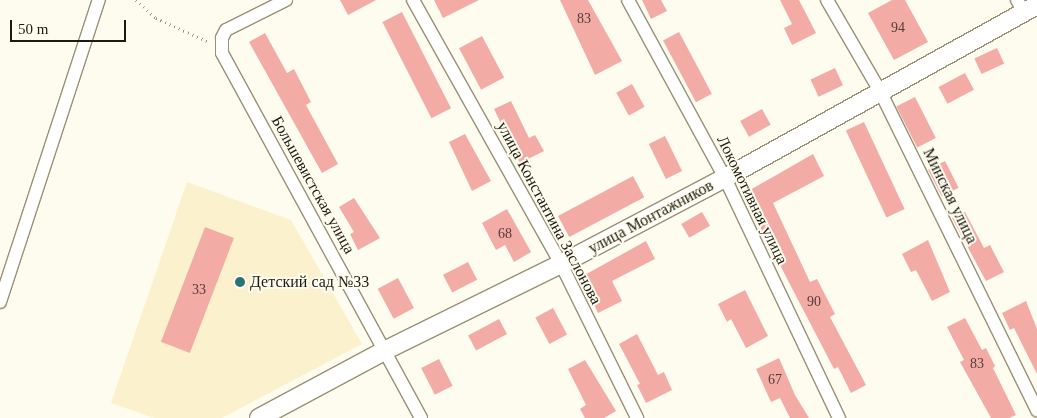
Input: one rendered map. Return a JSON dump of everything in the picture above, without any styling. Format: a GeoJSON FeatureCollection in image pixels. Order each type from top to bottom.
{"type":"FeatureCollection","features":[{"type":"Feature","properties":{"kind":"street"},"geometry":{"type":"LineString","coordinates":[[0,302],[99,0]]}},
{"type":"Feature","properties":{"kind":"street"},"geometry":{"type":"LineString","coordinates":[[220,47],[226,30],[286,0]]}},
{"type":"Feature","properties":{"kind":"street","name":"улица Константина Заслонова"},"geometry":{"type":"LineString","coordinates":[[413,0],[561,264],[636,418]]}},
{"type":"Feature","properties":{"kind":"street","name":"Локомотивная улица"},"geometry":{"type":"LineString","coordinates":[[628,0],[725,178],[839,418]]}},
{"type":"Feature","properties":{"kind":"street","name":"Минская улица"},"geometry":{"type":"LineString","coordinates":[[827,0],[880,91],[1037,410]]}},
{"type":"Feature","properties":{"kind":"street","name":"улица Монтажников"},"geometry":{"type":"LineString","coordinates":[[259,418],[386,350],[561,264],[725,178],[1026,6]]}},
{"type":"Feature","properties":{"kind":"street","name":"Большевистская улица"},"geometry":{"type":"LineString","coordinates":[[220,47],[386,350],[421,418]]}},
{"type":"Feature","properties":{"kind":"path"},"geometry":{"type":"LineString","coordinates":[[136,0],[156,18],[220,47]]}},
{"type":"Feature","properties":{"kind":"shaded area","name":"Детский сад №33"},"geometry":{"type":"Polygon","coordinates":[[[187,182],[291,220],[362,344],[222,418],[154,418],[111,403],[187,182]]]}},
{"type":"Feature","properties":{"kind":"building"},"geometry":{"type":"Polygon","coordinates":[[[340,0],[376,0],[348,15],[340,0]]]}},
{"type":"Feature","properties":{"kind":"building"},"geometry":{"type":"Polygon","coordinates":[[[434,0],[479,0],[443,18],[434,0]]]}},
{"type":"Feature","properties":{"kind":"building"},"geometry":{"type":"Polygon","coordinates":[[[560,0],[588,0],[622,61],[595,75],[560,0]]]}},
{"type":"Feature","properties":{"kind":"building"},"geometry":{"type":"Polygon","coordinates":[[[642,0],[661,0],[667,11],[651,19],[642,0]]]}},
{"type":"Feature","properties":{"kind":"building"},"geometry":{"type":"Polygon","coordinates":[[[780,0],[799,0],[816,33],[792,45],[784,28],[792,24],[780,0]]]}},
{"type":"Feature","properties":{"kind":"building"},"geometry":{"type":"Polygon","coordinates":[[[892,0],[905,0],[928,42],[894,60],[868,13],[892,0]]]}},
{"type":"Feature","properties":{"kind":"building"},"geometry":{"type":"Polygon","coordinates":[[[402,12],[451,108],[431,118],[382,22],[402,12]]]}},
{"type":"Feature","properties":{"kind":"building"},"geometry":{"type":"Polygon","coordinates":[[[679,32],[712,94],[696,102],[663,40],[679,32]]]}},
{"type":"Feature","properties":{"kind":"building"},"geometry":{"type":"Polygon","coordinates":[[[265,33],[287,73],[294,69],[311,102],[306,105],[338,164],[322,173],[249,42],[265,33]]]}},
{"type":"Feature","properties":{"kind":"building"},"geometry":{"type":"Polygon","coordinates":[[[482,36],[504,77],[481,90],[459,48],[482,36]]]}},
{"type":"Feature","properties":{"kind":"building"},"geometry":{"type":"Polygon","coordinates":[[[997,48],[1004,63],[982,74],[974,59],[997,48]]]}},
{"type":"Feature","properties":{"kind":"building"},"geometry":{"type":"Polygon","coordinates":[[[835,68],[843,85],[819,97],[811,79],[835,68]]]}},
{"type":"Feature","properties":{"kind":"building"},"geometry":{"type":"Polygon","coordinates":[[[965,73],[974,90],[947,104],[939,87],[965,73]]]}},
{"type":"Feature","properties":{"kind":"building"},"geometry":{"type":"Polygon","coordinates":[[[632,84],[645,107],[629,115],[616,93],[632,84]]]}},
{"type":"Feature","properties":{"kind":"building"},"geometry":{"type":"Polygon","coordinates":[[[915,97],[936,138],[917,148],[896,107],[915,97]]]}},
{"type":"Feature","properties":{"kind":"building"},"geometry":{"type":"Polygon","coordinates":[[[511,101],[529,138],[535,135],[544,151],[520,163],[494,109],[511,101]]]}},
{"type":"Feature","properties":{"kind":"building"},"geometry":{"type":"Polygon","coordinates":[[[762,109],[771,125],[749,137],[740,121],[762,109]]]}},
{"type":"Feature","properties":{"kind":"building"},"geometry":{"type":"Polygon","coordinates":[[[864,122],[905,209],[886,217],[846,130],[864,122]]]}},
{"type":"Feature","properties":{"kind":"building"},"geometry":{"type":"Polygon","coordinates":[[[465,134],[491,181],[472,191],[449,142],[465,134]]]}},
{"type":"Feature","properties":{"kind":"building"},"geometry":{"type":"Polygon","coordinates":[[[665,136],[682,171],[666,179],[649,144],[665,136]]]}},
{"type":"Feature","properties":{"kind":"building"},"geometry":{"type":"Polygon","coordinates":[[[813,154],[824,176],[773,203],[810,282],[817,279],[835,314],[830,317],[866,385],[851,393],[838,367],[834,369],[743,194],[813,154]]]}},
{"type":"Feature","properties":{"kind":"building"},"geometry":{"type":"Polygon","coordinates":[[[945,161],[959,188],[942,196],[928,170],[945,161]]]}},
{"type":"Feature","properties":{"kind":"building"},"geometry":{"type":"Polygon","coordinates":[[[633,176],[644,197],[569,237],[558,216],[633,176]]]}},
{"type":"Feature","properties":{"kind":"building"},"geometry":{"type":"Polygon","coordinates":[[[354,198],[380,238],[358,250],[350,234],[354,232],[339,207],[354,198]]]}},
{"type":"Feature","properties":{"kind":"building"},"geometry":{"type":"Polygon","coordinates":[[[507,209],[531,252],[514,262],[505,245],[496,250],[482,223],[507,209]]]}},
{"type":"Feature","properties":{"kind":"building"},"geometry":{"type":"Polygon","coordinates":[[[702,212],[710,226],[689,238],[681,224],[702,212]]]}},
{"type":"Feature","properties":{"kind":"building"},"geometry":{"type":"Polygon","coordinates":[[[965,212],[984,248],[990,245],[1004,272],[986,281],[952,218],[965,212]]]}},
{"type":"Feature","properties":{"kind":"building"},"geometry":{"type":"Polygon","coordinates":[[[205,227],[234,238],[190,353],[161,342],[205,227]]]}},
{"type":"Feature","properties":{"kind":"building"},"geometry":{"type":"Polygon","coordinates":[[[928,240],[950,292],[932,301],[916,270],[911,272],[902,254],[928,240]]]}},
{"type":"Feature","properties":{"kind":"building"},"geometry":{"type":"Polygon","coordinates":[[[646,241],[655,259],[612,281],[622,301],[598,313],[581,277],[646,241]]]}},
{"type":"Feature","properties":{"kind":"building"},"geometry":{"type":"Polygon","coordinates":[[[468,262],[477,280],[452,293],[443,275],[468,262]]]}},
{"type":"Feature","properties":{"kind":"building"},"geometry":{"type":"Polygon","coordinates":[[[398,278],[414,308],[394,319],[378,289],[398,278]]]}},
{"type":"Feature","properties":{"kind":"building"},"geometry":{"type":"Polygon","coordinates":[[[745,290],[768,336],[746,348],[731,319],[727,322],[718,304],[745,290]]]}},
{"type":"Feature","properties":{"kind":"building"},"geometry":{"type":"Polygon","coordinates":[[[1026,301],[1037,329],[1037,374],[1014,328],[1010,330],[1002,313],[1026,301]]]}},
{"type":"Feature","properties":{"kind":"building"},"geometry":{"type":"Polygon","coordinates":[[[553,308],[567,334],[549,344],[535,317],[553,308]]]}},
{"type":"Feature","properties":{"kind":"building"},"geometry":{"type":"Polygon","coordinates":[[[965,318],[982,350],[986,348],[995,366],[993,368],[1016,415],[1009,418],[991,418],[960,362],[964,360],[947,327],[965,318]]]}},
{"type":"Feature","properties":{"kind":"building"},"geometry":{"type":"Polygon","coordinates":[[[499,319],[507,334],[476,350],[468,335],[499,319]]]}},
{"type":"Feature","properties":{"kind":"building"},"geometry":{"type":"Polygon","coordinates":[[[637,334],[658,375],[664,372],[672,390],[646,403],[637,385],[640,384],[619,344],[637,334]]]}},
{"type":"Feature","properties":{"kind":"building"},"geometry":{"type":"Polygon","coordinates":[[[779,358],[795,395],[809,418],[790,418],[780,398],[771,402],[756,369],[779,358]]]}},
{"type":"Feature","properties":{"kind":"building"},"geometry":{"type":"Polygon","coordinates":[[[439,359],[453,386],[435,395],[421,368],[439,359]]]}},
{"type":"Feature","properties":{"kind":"building"},"geometry":{"type":"Polygon","coordinates":[[[585,360],[616,411],[604,418],[585,418],[580,409],[586,405],[568,369],[585,360]]]}},
{"type":"Feature","properties":{"kind":"place","name":"Детский сад №33"},"geometry":{"type":"Point","coordinates":[240,282]}}]}
